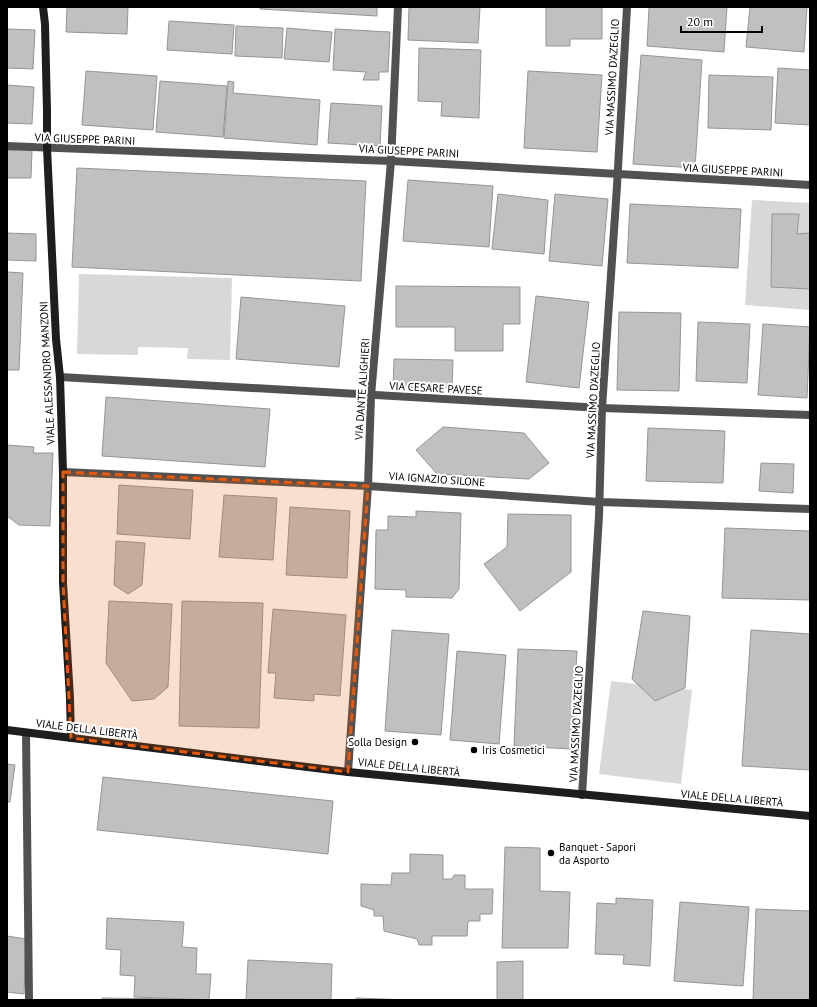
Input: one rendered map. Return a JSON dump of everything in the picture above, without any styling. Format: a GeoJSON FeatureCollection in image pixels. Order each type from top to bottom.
{"type":"FeatureCollection","features":[{"type":"Feature","properties":{"kind":"main road","name":"VIALE ALESSANDRO MANZONI"},"geometry":{"type":"LineString","coordinates":[[44,7],[47,148],[56,339],[60,378],[63,472],[63,583],[71,738]]}},
{"type":"Feature","properties":{"kind":"main road","name":"VIALE DELLA LIBERTÀ"},"geometry":{"type":"LineString","coordinates":[[7,730],[348,772],[810,816]]}},
{"type":"Feature","properties":{"kind":"street","name":"VIA DANTE ALIGHIERI"},"geometry":{"type":"LineString","coordinates":[[348,772],[368,486],[371,396],[391,161],[398,7]]}},
{"type":"Feature","properties":{"kind":"street","name":"VIA MASSIMO D'AZEGLIO"},"geometry":{"type":"LineString","coordinates":[[582,795],[600,502],[602,408],[618,174],[627,7]]}},
{"type":"Feature","properties":{"kind":"street","name":"VIA GIUSEPPE PARINI"},"geometry":{"type":"LineString","coordinates":[[7,146],[391,161],[810,185]]}},
{"type":"Feature","properties":{"kind":"street","name":"VIA CESARE PAVESE"},"geometry":{"type":"LineString","coordinates":[[60,378],[602,408],[810,415]]}},
{"type":"Feature","properties":{"kind":"street","name":"VIA IGNAZIO SILONE"},"geometry":{"type":"LineString","coordinates":[[63,472],[368,486],[600,502],[810,509]]}},
{"type":"Feature","properties":{"kind":"street"},"geometry":{"type":"LineString","coordinates":[[26,733],[29,1000]]}},
{"type":"Feature","properties":{"kind":"highlighted area"},"geometry":{"type":"Polygon","coordinates":[[[63,472],[368,486],[348,772],[71,738],[63,583],[63,472]]]}},
{"type":"Feature","properties":{"kind":"shaded area"},"geometry":{"type":"Polygon","coordinates":[[[752,200],[810,203],[810,310],[745,305],[752,200]]]}},
{"type":"Feature","properties":{"kind":"shaded area"},"geometry":{"type":"Polygon","coordinates":[[[79,274],[232,278],[230,360],[187,359],[188,348],[138,347],[138,355],[77,354],[79,274]]]}},
{"type":"Feature","properties":{"kind":"shaded area"},"geometry":{"type":"Polygon","coordinates":[[[611,681],[692,690],[681,784],[599,774],[611,681]]]}},
{"type":"Feature","properties":{"kind":"building"},"geometry":{"type":"Polygon","coordinates":[[[67,7],[128,7],[127,34],[66,32],[67,7]]]}},
{"type":"Feature","properties":{"kind":"building"},"geometry":{"type":"Polygon","coordinates":[[[260,7],[377,7],[377,16],[260,9],[260,7]]]}},
{"type":"Feature","properties":{"kind":"building"},"geometry":{"type":"Polygon","coordinates":[[[409,7],[480,7],[478,43],[408,40],[409,7]]]}},
{"type":"Feature","properties":{"kind":"building"},"geometry":{"type":"Polygon","coordinates":[[[546,7],[602,7],[602,39],[570,39],[570,46],[546,46],[546,7]]]}},
{"type":"Feature","properties":{"kind":"building"},"geometry":{"type":"Polygon","coordinates":[[[649,7],[727,7],[724,52],[647,46],[649,7]]]}},
{"type":"Feature","properties":{"kind":"building"},"geometry":{"type":"Polygon","coordinates":[[[750,7],[807,7],[804,52],[746,47],[750,7]]]}},
{"type":"Feature","properties":{"kind":"building"},"geometry":{"type":"Polygon","coordinates":[[[169,21],[234,25],[232,54],[167,50],[169,21]]]}},
{"type":"Feature","properties":{"kind":"building"},"geometry":{"type":"Polygon","coordinates":[[[236,26],[283,28],[282,58],[235,56],[236,26]]]}},
{"type":"Feature","properties":{"kind":"building"},"geometry":{"type":"Polygon","coordinates":[[[287,28],[332,32],[329,62],[284,59],[287,28]]]}},
{"type":"Feature","properties":{"kind":"building"},"geometry":{"type":"Polygon","coordinates":[[[7,29],[35,30],[33,69],[7,68],[7,29]]]}},
{"type":"Feature","properties":{"kind":"building"},"geometry":{"type":"Polygon","coordinates":[[[335,29],[390,32],[388,72],[379,72],[379,80],[363,80],[366,72],[333,70],[335,29]]]}},
{"type":"Feature","properties":{"kind":"building"},"geometry":{"type":"Polygon","coordinates":[[[419,48],[481,50],[479,118],[441,116],[442,102],[418,101],[419,48]]]}},
{"type":"Feature","properties":{"kind":"building"},"geometry":{"type":"Polygon","coordinates":[[[641,55],[702,60],[695,168],[633,164],[641,55]]]}},
{"type":"Feature","properties":{"kind":"building"},"geometry":{"type":"Polygon","coordinates":[[[778,68],[810,70],[810,125],[775,123],[778,68]]]}},
{"type":"Feature","properties":{"kind":"building"},"geometry":{"type":"Polygon","coordinates":[[[86,71],[157,76],[153,130],[82,125],[86,71]]]}},
{"type":"Feature","properties":{"kind":"building"},"geometry":{"type":"Polygon","coordinates":[[[528,71],[602,75],[597,152],[524,148],[528,71]]]}},
{"type":"Feature","properties":{"kind":"building"},"geometry":{"type":"Polygon","coordinates":[[[709,75],[773,77],[771,130],[708,128],[709,75]]]}},
{"type":"Feature","properties":{"kind":"building"},"geometry":{"type":"Polygon","coordinates":[[[160,81],[227,86],[223,137],[156,132],[160,81]]]}},
{"type":"Feature","properties":{"kind":"building"},"geometry":{"type":"Polygon","coordinates":[[[228,81],[234,82],[233,93],[320,100],[317,145],[224,138],[228,81]]]}},
{"type":"Feature","properties":{"kind":"building"},"geometry":{"type":"Polygon","coordinates":[[[7,85],[34,87],[32,124],[7,123],[7,85]]]}},
{"type":"Feature","properties":{"kind":"building"},"geometry":{"type":"Polygon","coordinates":[[[331,103],[382,106],[380,146],[328,143],[331,103]]]}},
{"type":"Feature","properties":{"kind":"building"},"geometry":{"type":"Polygon","coordinates":[[[7,150],[32,150],[31,178],[7,178],[7,150]]]}},
{"type":"Feature","properties":{"kind":"building"},"geometry":{"type":"Polygon","coordinates":[[[77,168],[366,181],[361,281],[72,267],[77,168]]]}},
{"type":"Feature","properties":{"kind":"building"},"geometry":{"type":"Polygon","coordinates":[[[408,180],[493,186],[489,247],[403,241],[408,180]]]}},
{"type":"Feature","properties":{"kind":"building"},"geometry":{"type":"Polygon","coordinates":[[[498,194],[548,200],[544,254],[492,249],[498,194]]]}},
{"type":"Feature","properties":{"kind":"building"},"geometry":{"type":"Polygon","coordinates":[[[555,194],[608,199],[602,266],[549,261],[555,194]]]}},
{"type":"Feature","properties":{"kind":"building"},"geometry":{"type":"Polygon","coordinates":[[[630,204],[741,209],[738,268],[627,263],[630,204]]]}},
{"type":"Feature","properties":{"kind":"building"},"geometry":{"type":"Polygon","coordinates":[[[772,214],[799,214],[797,234],[810,233],[810,289],[771,287],[772,214]]]}},
{"type":"Feature","properties":{"kind":"building"},"geometry":{"type":"Polygon","coordinates":[[[7,233],[36,234],[36,261],[7,260],[7,233]]]}},
{"type":"Feature","properties":{"kind":"building"},"geometry":{"type":"Polygon","coordinates":[[[7,272],[23,273],[19,370],[7,370],[7,272]]]}},
{"type":"Feature","properties":{"kind":"building"},"geometry":{"type":"Polygon","coordinates":[[[396,286],[520,287],[520,324],[503,324],[503,351],[455,351],[455,327],[396,327],[396,286]]]}},
{"type":"Feature","properties":{"kind":"building"},"geometry":{"type":"Polygon","coordinates":[[[536,296],[589,302],[579,388],[526,382],[536,296]]]}},
{"type":"Feature","properties":{"kind":"building"},"geometry":{"type":"Polygon","coordinates":[[[241,297],[345,306],[339,367],[236,359],[241,297]]]}},
{"type":"Feature","properties":{"kind":"building"},"geometry":{"type":"Polygon","coordinates":[[[619,312],[681,313],[679,391],[617,390],[619,312]]]}},
{"type":"Feature","properties":{"kind":"building"},"geometry":{"type":"Polygon","coordinates":[[[698,322],[750,324],[747,383],[696,381],[698,322]]]}},
{"type":"Feature","properties":{"kind":"building"},"geometry":{"type":"Polygon","coordinates":[[[763,324],[810,327],[807,398],[758,395],[763,324]]]}},
{"type":"Feature","properties":{"kind":"building"},"geometry":{"type":"Polygon","coordinates":[[[394,359],[453,360],[452,388],[393,387],[394,359]]]}},
{"type":"Feature","properties":{"kind":"building"},"geometry":{"type":"Polygon","coordinates":[[[106,397],[270,409],[265,467],[102,456],[106,397]]]}},
{"type":"Feature","properties":{"kind":"building"},"geometry":{"type":"Polygon","coordinates":[[[443,427],[524,433],[549,463],[529,479],[437,474],[416,450],[443,427]]]}},
{"type":"Feature","properties":{"kind":"building"},"geometry":{"type":"Polygon","coordinates":[[[648,428],[725,431],[723,483],[646,481],[648,428]]]}},
{"type":"Feature","properties":{"kind":"building"},"geometry":{"type":"Polygon","coordinates":[[[7,445],[34,447],[33,453],[53,453],[50,526],[19,525],[7,516],[7,445]]]}},
{"type":"Feature","properties":{"kind":"building"},"geometry":{"type":"Polygon","coordinates":[[[761,463],[794,464],[793,493],[759,491],[761,463]]]}},
{"type":"Feature","properties":{"kind":"building"},"geometry":{"type":"Polygon","coordinates":[[[119,485],[193,490],[190,539],[117,534],[119,485]]]}},
{"type":"Feature","properties":{"kind":"building"},"geometry":{"type":"Polygon","coordinates":[[[224,495],[277,498],[273,560],[219,557],[224,495]]]}},
{"type":"Feature","properties":{"kind":"building"},"geometry":{"type":"Polygon","coordinates":[[[290,507],[350,511],[347,578],[286,575],[290,507]]]}},
{"type":"Feature","properties":{"kind":"building"},"geometry":{"type":"Polygon","coordinates":[[[416,511],[461,513],[459,589],[452,598],[406,597],[406,590],[375,589],[376,530],[388,530],[388,516],[416,517],[416,511]]]}},
{"type":"Feature","properties":{"kind":"building"},"geometry":{"type":"Polygon","coordinates":[[[508,514],[571,515],[571,572],[520,611],[484,564],[507,547],[508,514]]]}},
{"type":"Feature","properties":{"kind":"building"},"geometry":{"type":"Polygon","coordinates":[[[725,528],[810,531],[810,600],[722,598],[725,528]]]}},
{"type":"Feature","properties":{"kind":"building"},"geometry":{"type":"Polygon","coordinates":[[[116,541],[145,543],[142,585],[128,594],[114,585],[116,541]]]}},
{"type":"Feature","properties":{"kind":"building"},"geometry":{"type":"Polygon","coordinates":[[[109,601],[172,604],[168,687],[154,699],[132,701],[106,663],[109,601]]]}},
{"type":"Feature","properties":{"kind":"building"},"geometry":{"type":"Polygon","coordinates":[[[182,601],[263,603],[259,728],[179,726],[182,601]]]}},
{"type":"Feature","properties":{"kind":"building"},"geometry":{"type":"Polygon","coordinates":[[[273,609],[346,615],[340,696],[314,694],[314,701],[274,698],[276,673],[268,673],[273,609]]]}},
{"type":"Feature","properties":{"kind":"building"},"geometry":{"type":"Polygon","coordinates":[[[643,611],[690,616],[685,688],[655,701],[632,679],[643,611]]]}},
{"type":"Feature","properties":{"kind":"building"},"geometry":{"type":"Polygon","coordinates":[[[392,630],[449,634],[441,735],[385,731],[392,630]]]}},
{"type":"Feature","properties":{"kind":"building"},"geometry":{"type":"Polygon","coordinates":[[[751,630],[810,634],[810,770],[742,766],[751,630]]]}},
{"type":"Feature","properties":{"kind":"building"},"geometry":{"type":"Polygon","coordinates":[[[518,649],[577,651],[572,749],[514,746],[518,649]]]}},
{"type":"Feature","properties":{"kind":"building"},"geometry":{"type":"Polygon","coordinates":[[[457,651],[506,655],[499,744],[450,740],[457,651]]]}},
{"type":"Feature","properties":{"kind":"building"},"geometry":{"type":"Polygon","coordinates":[[[7,764],[15,765],[10,802],[7,802],[7,764]]]}},
{"type":"Feature","properties":{"kind":"building"},"geometry":{"type":"Polygon","coordinates":[[[103,777],[333,801],[328,854],[97,830],[103,777]]]}},
{"type":"Feature","properties":{"kind":"building"},"geometry":{"type":"Polygon","coordinates":[[[505,847],[540,848],[540,891],[570,892],[568,948],[502,948],[505,847]]]}},
{"type":"Feature","properties":{"kind":"building"},"geometry":{"type":"Polygon","coordinates":[[[410,854],[443,855],[443,879],[452,879],[454,875],[465,875],[465,889],[493,889],[492,914],[480,914],[480,921],[468,921],[467,936],[432,936],[432,945],[419,945],[417,939],[384,931],[383,916],[374,916],[374,910],[361,906],[361,884],[391,885],[392,873],[410,873],[410,854]]]}},
{"type":"Feature","properties":{"kind":"building"},"geometry":{"type":"Polygon","coordinates":[[[616,898],[653,900],[650,966],[623,964],[624,955],[595,954],[597,903],[616,904],[616,898]]]}},
{"type":"Feature","properties":{"kind":"building"},"geometry":{"type":"Polygon","coordinates":[[[680,902],[749,907],[743,986],[674,981],[680,902]]]}},
{"type":"Feature","properties":{"kind":"building"},"geometry":{"type":"Polygon","coordinates":[[[756,909],[810,911],[810,1000],[753,1000],[756,909]]]}},
{"type":"Feature","properties":{"kind":"building"},"geometry":{"type":"Polygon","coordinates":[[[107,918],[184,922],[182,947],[197,948],[196,974],[211,974],[209,1000],[134,997],[135,976],[120,975],[121,950],[106,949],[107,918]]]}},
{"type":"Feature","properties":{"kind":"building"},"geometry":{"type":"Polygon","coordinates":[[[7,936],[26,939],[24,994],[7,992],[7,936]]]}},
{"type":"Feature","properties":{"kind":"building"},"geometry":{"type":"Polygon","coordinates":[[[248,960],[332,964],[331,1000],[246,1000],[248,960]]]}},
{"type":"Feature","properties":{"kind":"building"},"geometry":{"type":"Polygon","coordinates":[[[523,961],[523,1000],[497,1000],[497,962],[523,961]]]}},
{"type":"Feature","properties":{"kind":"building"},"geometry":{"type":"Polygon","coordinates":[[[102,998],[171,999],[171,1000],[102,1000],[102,998]]]}},
{"type":"Feature","properties":{"kind":"building"},"geometry":{"type":"Polygon","coordinates":[[[356,998],[408,1000],[356,1000],[356,998]]]}},
{"type":"Feature","properties":{"kind":"place","name":"Solla Design"},"geometry":{"type":"Point","coordinates":[415,742]}},
{"type":"Feature","properties":{"kind":"place","name":"Iris Cosmetici"},"geometry":{"type":"Point","coordinates":[474,750]}},
{"type":"Feature","properties":{"kind":"place","name":"Banquet - Sapori da Asporto"},"geometry":{"type":"Point","coordinates":[551,853]}}]}
